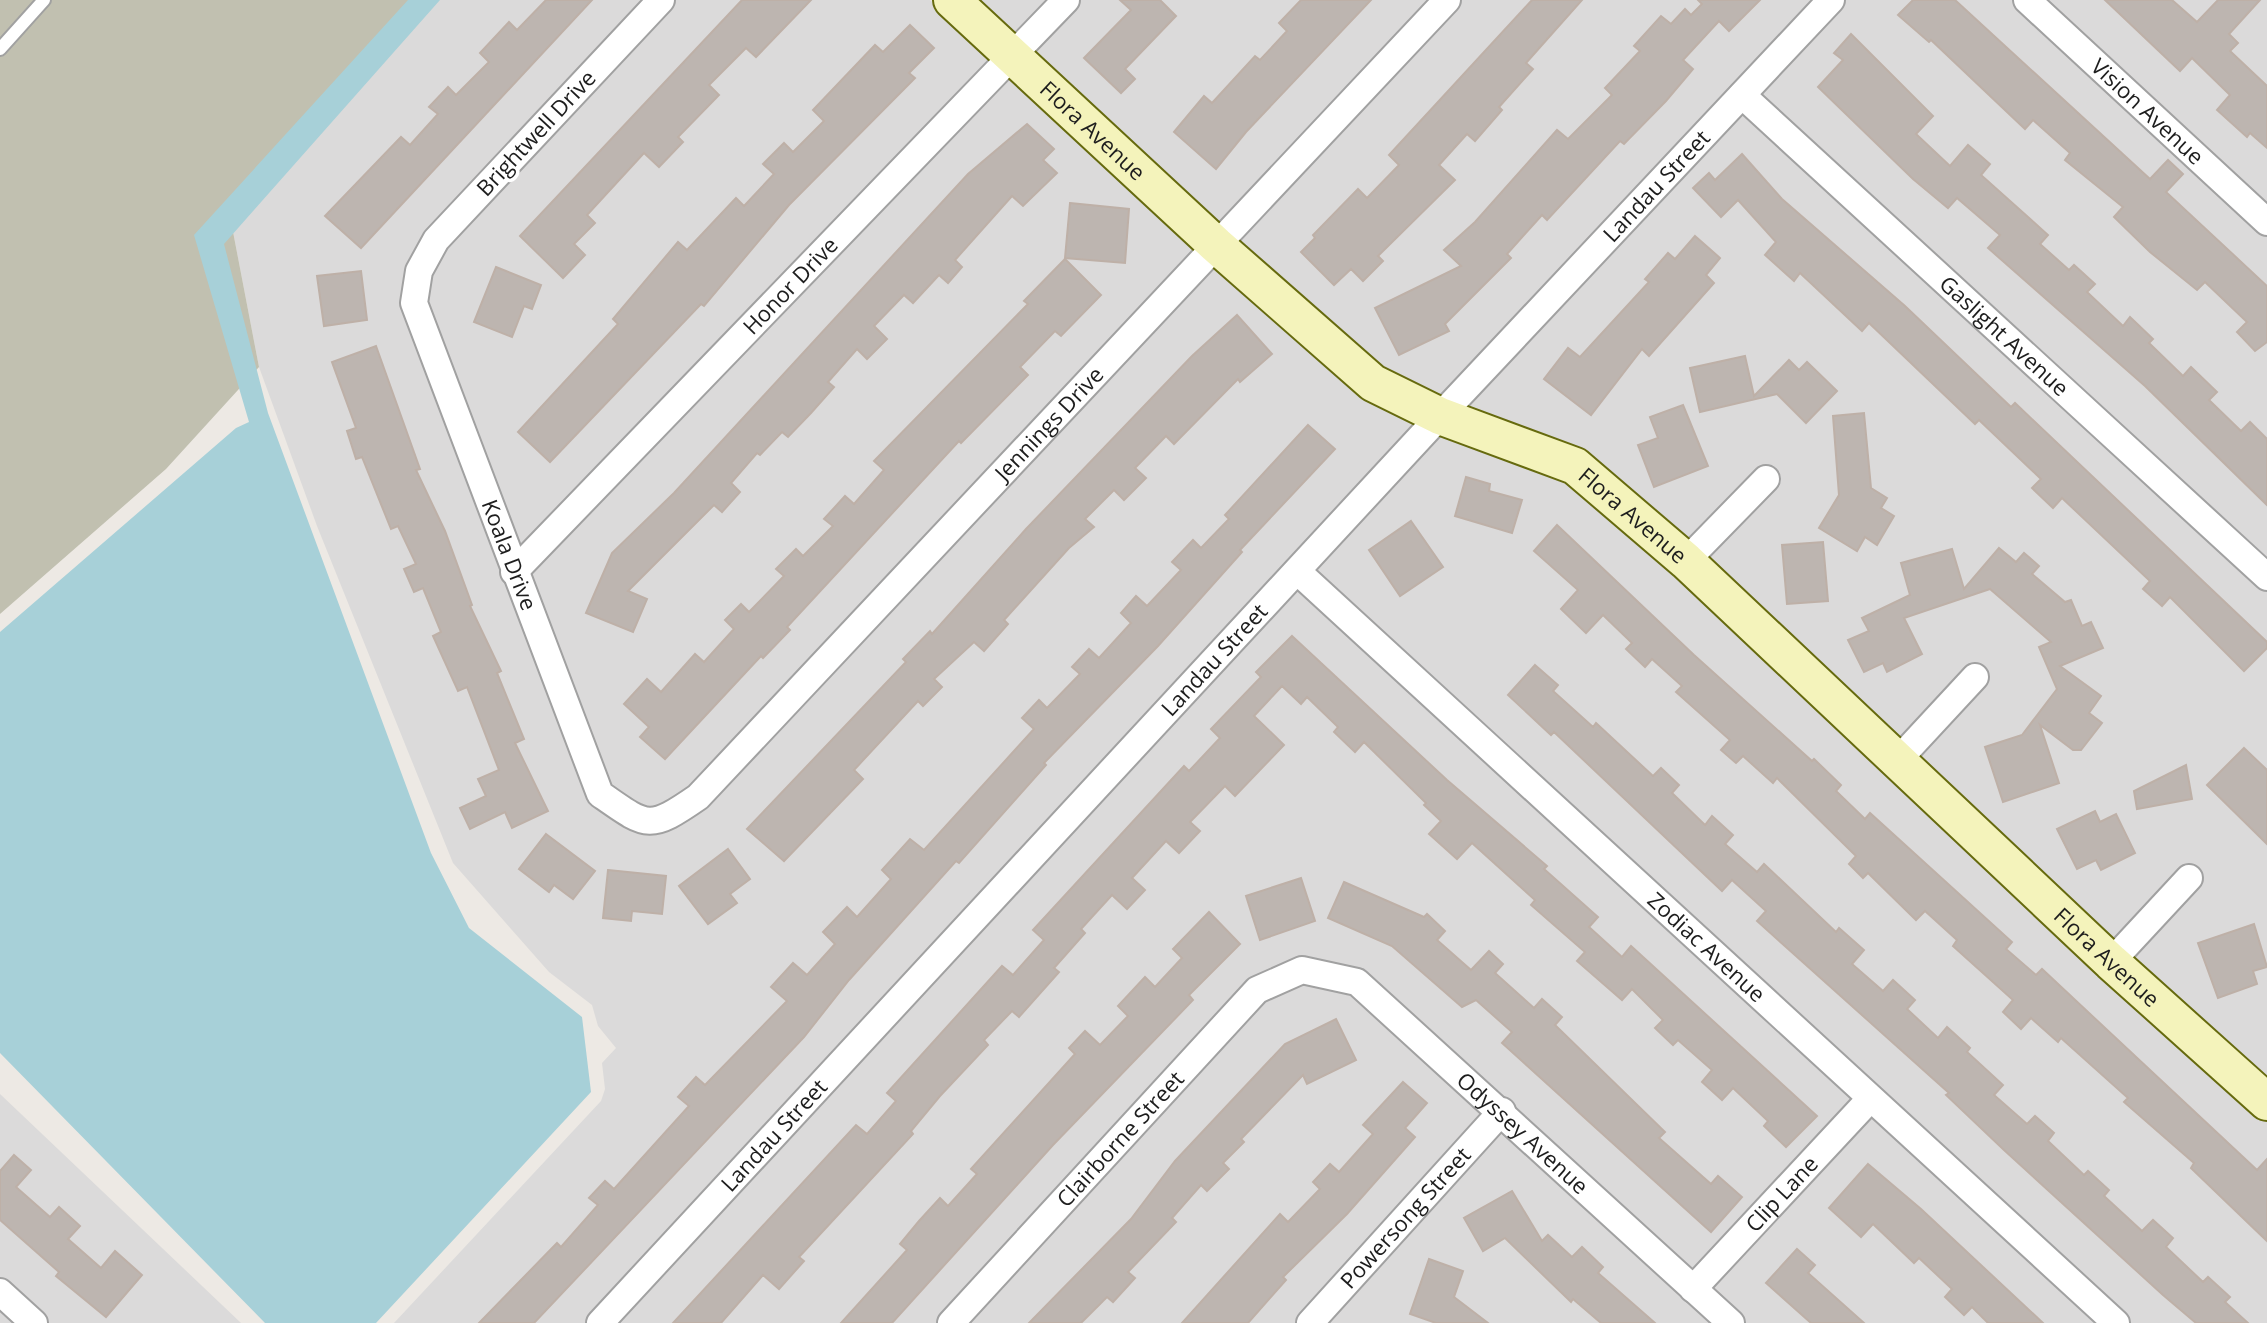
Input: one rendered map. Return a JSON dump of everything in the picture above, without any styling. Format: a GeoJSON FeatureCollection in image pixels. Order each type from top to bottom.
{"type":"FeatureCollection","features":[{"type":"Feature","properties":{"kind":"street","name":"Brightwell Drive"},"geometry":{"type":"LineString","coordinates":[[419,271],[436,240],[661,0]]}},
{"type":"Feature","properties":{"kind":"street","name":"Flora Avenue"},"geometry":{"type":"LineString","coordinates":[[952,0],[1216,245],[1373,383],[1440,416],[1575,466],[1686,561],[2111,962],[2267,1102]]}},
{"type":"Feature","properties":{"kind":"street","name":"Honor Drive"},"geometry":{"type":"LineString","coordinates":[[514,572],[1066,0]]}},
{"type":"Feature","properties":{"kind":"street","name":"Jennings Drive"},"geometry":{"type":"LineString","coordinates":[[638,820],[663,822],[698,797],[1447,0]]}},
{"type":"Feature","properties":{"kind":"street","name":"Landau Street"},"geometry":{"type":"LineString","coordinates":[[600,1323],[1440,416],[1831,0]]}},
{"type":"Feature","properties":{"kind":"street","name":"Vision Avenue"},"geometry":{"type":"LineString","coordinates":[[2027,0],[2267,222]]}},
{"type":"Feature","properties":{"kind":"street","name":"Gaslight Avenue"},"geometry":{"type":"LineString","coordinates":[[1742,95],[2267,577]]}},
{"type":"Feature","properties":{"kind":"street","name":"Koala Drive"},"geometry":{"type":"LineString","coordinates":[[419,271],[414,303],[600,794],[638,820]]}},
{"type":"Feature","properties":{"kind":"street"},"geometry":{"type":"LineString","coordinates":[[1686,561],[1766,479]]}},
{"type":"Feature","properties":{"kind":"street","name":"Zodiac Avenue"},"geometry":{"type":"LineString","coordinates":[[1297,571],[2116,1323]]}},
{"type":"Feature","properties":{"kind":"street"},"geometry":{"type":"LineString","coordinates":[[1898,760],[1975,677]]}},
{"type":"Feature","properties":{"kind":"street"},"geometry":{"type":"LineString","coordinates":[[2111,962],[2189,878]]}},
{"type":"Feature","properties":{"kind":"street","name":"Odyssey Avenue"},"geometry":{"type":"LineString","coordinates":[[1302,970],[1357,982],[1731,1323]]}},
{"type":"Feature","properties":{"kind":"street","name":"Clairborne Street"},"geometry":{"type":"LineString","coordinates":[[951,1323],[1257,990],[1302,970]]}},
{"type":"Feature","properties":{"kind":"street","name":"Clip Lane"},"geometry":{"type":"LineString","coordinates":[[1693,1289],[1870,1099]]}},
{"type":"Feature","properties":{"kind":"street","name":"Powersong Street"},"geometry":{"type":"LineString","coordinates":[[1326,1318],[1502,1111]]}},
{"type":"Feature","properties":{"kind":"street"},"geometry":{"type":"LineString","coordinates":[[0,1292],[34,1323]]}},
{"type":"Feature","properties":{"kind":"lane"},"geometry":{"type":"LineString","coordinates":[[0,49],[44,0]]}},
{"type":"Feature","properties":{"kind":"shaded area"},"geometry":{"type":"Polygon","coordinates":[[[0,0],[426,0],[230,216],[259,367],[166,469],[0,614],[0,0]]]}},
{"type":"Feature","properties":{"kind":"shaded area"},"geometry":{"type":"Polygon","coordinates":[[[426,0],[930,0],[1206,256],[936,0],[2267,0],[2267,1120],[1791,680],[2101,973],[2267,1122],[2267,1323],[394,1323],[601,1101],[605,1089],[602,1063],[616,1048],[598,1026],[592,1005],[549,972],[453,863],[317,526],[259,367],[230,216],[426,0]]]}},
{"type":"Feature","properties":{"kind":"shaded area"},"geometry":{"type":"Polygon","coordinates":[[[0,1094],[241,1323],[0,1323],[0,1094]]]}},
{"type":"Feature","properties":{"kind":"water"},"geometry":{"type":"Polygon","coordinates":[[[408,0],[440,0],[224,244],[268,413],[431,853],[469,928],[582,1017],[591,1092],[376,1323],[265,1323],[0,1053],[0,632],[236,428],[249,422],[194,235],[408,0]]]}},
{"type":"Feature","properties":{"kind":"building"},"geometry":{"type":"Polygon","coordinates":[[[546,0],[592,0],[361,248],[325,216],[401,137],[410,145],[438,114],[429,107],[448,87],[456,95],[489,62],[480,53],[509,22],[517,30],[546,0]]]}},
{"type":"Feature","properties":{"kind":"building"},"geometry":{"type":"Polygon","coordinates":[[[742,0],[811,0],[756,57],[746,48],[709,85],[719,95],[678,137],[683,142],[659,167],[644,153],[587,215],[595,223],[574,244],[585,255],[563,278],[520,236],[742,0]]]}},
{"type":"Feature","properties":{"kind":"building"},"geometry":{"type":"Polygon","coordinates":[[[1120,0],[1160,0],[1176,16],[1125,69],[1135,79],[1121,93],[1084,58],[1131,10],[1120,0]]]}},
{"type":"Feature","properties":{"kind":"building"},"geometry":{"type":"Polygon","coordinates":[[[1301,0],[1371,0],[1246,132],[1216,169],[1174,132],[1204,96],[1212,103],[1255,56],[1260,60],[1287,31],[1279,23],[1301,0]]]}},
{"type":"Feature","properties":{"kind":"building"},"geometry":{"type":"Polygon","coordinates":[[[1532,0],[1582,0],[1526,63],[1533,69],[1499,107],[1502,110],[1475,141],[1467,134],[1439,165],[1455,180],[1378,256],[1383,261],[1363,281],[1351,269],[1334,285],[1301,252],[1315,238],[1313,235],[1358,189],[1367,198],[1399,165],[1389,155],[1532,0]]]}},
{"type":"Feature","properties":{"kind":"building"},"geometry":{"type":"Polygon","coordinates":[[[1698,0],[1760,0],[1729,31],[1719,21],[1683,60],[1693,69],[1666,101],[1624,144],[1620,141],[1547,220],[1542,215],[1507,254],[1511,258],[1445,324],[1449,331],[1399,355],[1375,308],[1461,266],[1444,250],[1475,222],[1557,130],[1568,139],[1612,95],[1605,88],[1640,51],[1634,46],[1661,16],[1671,24],[1685,9],[1691,15],[1702,4],[1698,0]]]}},
{"type":"Feature","properties":{"kind":"building"},"geometry":{"type":"Polygon","coordinates":[[[1913,0],[1955,0],[2150,179],[2168,160],[2183,174],[2166,192],[2267,286],[2267,342],[2255,351],[2237,332],[2247,322],[2205,282],[2197,290],[2150,252],[2114,217],[2123,207],[2065,160],[2070,153],[2033,120],[2025,129],[1931,40],[1929,42],[1898,15],[1913,0]]]}},
{"type":"Feature","properties":{"kind":"building"},"geometry":{"type":"Polygon","coordinates":[[[2105,0],[2172,0],[2197,22],[2218,0],[2260,0],[2229,34],[2238,43],[2230,51],[2267,86],[2267,148],[2250,133],[2247,137],[2217,110],[2230,95],[2192,58],[2180,71],[2105,0]]]}},
{"type":"Feature","properties":{"kind":"building"},"geometry":{"type":"Polygon","coordinates":[[[910,25],[934,48],[909,73],[915,78],[789,205],[704,306],[701,304],[550,462],[518,432],[618,324],[613,319],[678,242],[687,250],[736,198],[744,206],[774,174],[763,164],[784,143],[793,152],[824,121],[813,110],[875,45],[883,52],[910,25]]]}},
{"type":"Feature","properties":{"kind":"building"},"geometry":{"type":"Polygon","coordinates":[[[1851,34],[1933,116],[1916,134],[1950,166],[1968,145],[1990,164],[1981,175],[2048,235],[2040,244],[2069,270],[2074,265],[2095,284],[2087,292],[2123,326],[2130,317],[2153,339],[2149,343],[2183,376],[2191,367],[2217,392],[2209,400],[2241,431],[2250,422],[2267,439],[2267,505],[2145,386],[1988,248],[2000,235],[1957,198],[1948,208],[1913,179],[1818,87],[1843,60],[1834,53],[1851,34]]]}},
{"type":"Feature","properties":{"kind":"building"},"geometry":{"type":"Polygon","coordinates":[[[1027,124],[1054,149],[1043,160],[1057,173],[1023,206],[1012,196],[955,260],[962,267],[948,283],[939,275],[913,303],[904,295],[874,326],[887,339],[867,359],[857,349],[828,382],[834,387],[811,413],[788,437],[782,432],[760,455],[757,453],[731,483],[740,492],[722,512],[714,505],[628,591],[647,599],[633,632],[586,613],[612,553],[674,493],[968,174],[1027,124]]]}},
{"type":"Feature","properties":{"kind":"building"},"geometry":{"type":"Polygon","coordinates":[[[1742,154],[1782,199],[1905,306],[2011,407],[2015,403],[2267,642],[2267,648],[2244,671],[2170,597],[2162,606],[2143,589],[2150,581],[2062,498],[2053,508],[2032,488],[2041,479],[1979,420],[1975,424],[1869,323],[1862,331],[1800,273],[1794,281],[1765,255],[1776,242],[1738,200],[1721,217],[1693,188],[1709,173],[1715,180],[1742,154]]]}},
{"type":"Feature","properties":{"kind":"building"},"geometry":{"type":"Polygon","coordinates":[[[1070,203],[1129,209],[1125,263],[1065,258],[1070,203]]]}},
{"type":"Feature","properties":{"kind":"building"},"geometry":{"type":"Polygon","coordinates":[[[1695,236],[1720,258],[1706,275],[1714,283],[1649,356],[1642,349],[1591,415],[1544,379],[1568,348],[1580,357],[1649,282],[1645,279],[1668,253],[1675,259],[1695,236]]]}},
{"type":"Feature","properties":{"kind":"building"},"geometry":{"type":"Polygon","coordinates":[[[1065,259],[1101,295],[1061,336],[1055,331],[1020,367],[1028,375],[961,443],[959,441],[787,627],[790,630],[763,658],[761,656],[665,759],[640,737],[649,727],[624,704],[647,679],[661,692],[695,654],[704,662],[734,629],[725,620],[741,604],[749,612],[784,576],[776,569],[796,549],[803,556],[833,526],[824,519],[845,496],[854,504],[884,470],[874,461],[1028,304],[1024,301],[1065,259]]]}},
{"type":"Feature","properties":{"kind":"building"},"geometry":{"type":"Polygon","coordinates":[[[496,267],[541,285],[532,309],[524,306],[512,337],[474,322],[496,267]]]}},
{"type":"Feature","properties":{"kind":"building"},"geometry":{"type":"Polygon","coordinates":[[[361,271],[367,320],[324,326],[317,276],[361,271]]]}},
{"type":"Feature","properties":{"kind":"building"},"geometry":{"type":"Polygon","coordinates":[[[1237,315],[1272,354],[1240,382],[1238,379],[1174,444],[1166,436],[1135,468],[1146,478],[1124,500],[1114,490],[1085,519],[1094,527],[1069,548],[1004,620],[1008,624],[984,651],[974,642],[934,679],[942,687],[923,706],[918,701],[854,770],[863,779],[784,861],[747,829],[906,662],[903,659],[930,631],[932,634],[1026,529],[1192,356],[1237,315]]]}},
{"type":"Feature","properties":{"kind":"building"},"geometry":{"type":"Polygon","coordinates":[[[376,346],[420,469],[416,470],[445,531],[470,606],[501,671],[497,673],[524,739],[515,743],[548,811],[512,828],[505,812],[470,829],[460,808],[486,796],[478,779],[499,770],[467,687],[458,691],[433,636],[441,632],[423,588],[414,592],[404,569],[416,564],[398,526],[391,529],[362,457],[356,459],[347,431],[356,428],[332,362],[376,346]]]}},
{"type":"Feature","properties":{"kind":"building"},"geometry":{"type":"Polygon","coordinates":[[[1745,356],[1754,396],[1789,360],[1799,370],[1807,362],[1837,391],[1806,423],[1777,394],[1700,412],[1690,368],[1745,356]]]}},
{"type":"Feature","properties":{"kind":"building"},"geometry":{"type":"Polygon","coordinates":[[[1683,405],[1708,466],[1654,487],[1638,445],[1658,438],[1650,417],[1683,405]]]}},
{"type":"Feature","properties":{"kind":"building"},"geometry":{"type":"Polygon","coordinates":[[[1864,413],[1871,488],[1887,498],[1881,508],[1894,516],[1877,545],[1865,537],[1857,551],[1819,528],[1839,495],[1833,416],[1864,413]]]}},
{"type":"Feature","properties":{"kind":"building"},"geometry":{"type":"Polygon","coordinates":[[[1308,425],[1335,449],[1240,550],[1242,552],[1158,646],[1044,763],[1046,765],[959,863],[956,861],[849,980],[804,1037],[534,1323],[479,1323],[557,1243],[561,1247],[598,1205],[589,1198],[605,1181],[614,1189],[689,1106],[678,1097],[696,1077],[705,1085],[787,1001],[771,987],[793,963],[807,975],[835,944],[823,932],[847,907],[857,917],[891,879],[882,870],[910,839],[924,850],[1034,729],[1022,718],[1039,700],[1047,708],[1080,674],[1072,667],[1089,649],[1099,658],[1131,623],[1121,613],[1136,596],[1147,606],[1181,570],[1172,562],[1193,540],[1201,548],[1229,519],[1225,515],[1308,425]]]}},
{"type":"Feature","properties":{"kind":"building"},"geometry":{"type":"Polygon","coordinates":[[[1466,477],[1490,484],[1489,491],[1522,500],[1512,533],[1455,516],[1466,477]]]}},
{"type":"Feature","properties":{"kind":"building"},"geometry":{"type":"Polygon","coordinates":[[[1411,521],[1443,567],[1400,596],[1369,550],[1411,521]]]}},
{"type":"Feature","properties":{"kind":"building"},"geometry":{"type":"Polygon","coordinates":[[[1557,525],[1694,655],[1812,761],[1814,759],[1841,785],[1836,791],[1865,819],[1870,813],[2012,942],[2006,949],[2036,975],[2042,969],[2257,1170],[2267,1159],[2267,1241],[2191,1168],[2194,1163],[2124,1102],[2128,1098],[2061,1038],[2058,1042],[2031,1018],[2021,1029],[2003,1012],[2013,1000],[1953,946],[1957,940],[1925,911],[1916,920],[1868,873],[1863,878],[1849,864],[1856,856],[1777,778],[1773,783],[1743,756],[1736,763],[1721,750],[1730,740],[1676,692],[1682,686],[1652,659],[1645,667],[1626,649],[1632,643],[1603,615],[1586,633],[1561,609],[1578,590],[1534,551],[1557,525]]]}},
{"type":"Feature","properties":{"kind":"building"},"geometry":{"type":"Polygon","coordinates":[[[1823,542],[1828,601],[1787,604],[1782,545],[1823,542]]]}},
{"type":"Feature","properties":{"kind":"building"},"geometry":{"type":"Polygon","coordinates":[[[1999,548],[2016,562],[2024,553],[2039,566],[2032,574],[2065,602],[2071,600],[2082,626],[2091,622],[2103,648],[2060,666],[2101,696],[2089,713],[2102,723],[2081,750],[2073,750],[2040,725],[2059,783],[2003,802],[1985,747],[2022,735],[2057,689],[2039,647],[2051,642],[1990,589],[1904,618],[1922,654],[1887,672],[1883,663],[1864,672],[1848,640],[1869,631],[1862,618],[1910,595],[1901,563],[1952,549],[1964,589],[1999,548]]]}},
{"type":"Feature","properties":{"kind":"building"},"geometry":{"type":"Polygon","coordinates":[[[1292,636],[1447,780],[1547,866],[1544,869],[1598,917],[1589,927],[1622,957],[1631,946],[1817,1116],[1786,1147],[1764,1126],[1768,1121],[1733,1088],[1722,1100],[1702,1082],[1712,1070],[1678,1040],[1673,1045],[1655,1028],[1663,1020],[1632,989],[1622,1000],[1577,961],[1585,952],[1531,905],[1535,900],[1472,843],[1457,859],[1429,834],[1441,821],[1424,805],[1426,803],[1364,742],[1355,752],[1334,732],[1338,727],[1307,697],[1301,704],[1282,686],[1254,716],[1284,745],[1235,796],[1225,786],[1190,822],[1200,831],[1179,853],[1166,841],[1132,878],[1145,890],[1127,909],[1112,895],[1081,929],[1085,933],[1054,968],[1059,972],[1019,1017],[1012,1011],[984,1040],[988,1045],[940,1096],[911,1131],[913,1134],[799,1257],[804,1261],[779,1289],[763,1275],[721,1323],[673,1323],[856,1125],[867,1134],[896,1101],[887,1093],[1002,966],[1013,975],[1044,940],[1033,930],[1184,766],[1189,771],[1220,738],[1211,729],[1261,677],[1256,672],[1292,636]]]}},
{"type":"Feature","properties":{"kind":"building"},"geometry":{"type":"Polygon","coordinates":[[[1535,665],[1558,685],[1553,691],[1593,727],[1596,723],[1653,776],[1661,768],[1679,785],[1672,793],[1705,825],[1712,816],[1733,835],[1725,844],[1757,872],[1764,864],[1836,932],[1839,928],[1864,950],[1852,964],[1883,991],[1893,980],[1915,1000],[1907,1009],[1938,1038],[1947,1027],[1970,1048],[1967,1052],[2003,1085],[1994,1095],[2027,1124],[2035,1116],[2054,1133],[2048,1141],[2084,1175],[2088,1171],[2109,1190],[2104,1196],[2142,1231],[2153,1220],[2173,1238],[2166,1247],[2203,1282],[2208,1277],[2230,1297],[2225,1302],[2248,1323],[2196,1323],[2004,1150],[1946,1095],[1949,1093],[1757,921],[1766,911],[1732,880],[1722,891],[1554,732],[1551,735],[1508,695],[1535,665]]]}},
{"type":"Feature","properties":{"kind":"building"},"geometry":{"type":"Polygon","coordinates":[[[2244,748],[2267,770],[2267,844],[2207,785],[2244,748]]]}},
{"type":"Feature","properties":{"kind":"building"},"geometry":{"type":"Polygon","coordinates":[[[2186,765],[2192,799],[2137,809],[2134,791],[2186,765]]]}},
{"type":"Feature","properties":{"kind":"building"},"geometry":{"type":"Polygon","coordinates":[[[2095,811],[2100,822],[2116,814],[2135,853],[2101,870],[2096,860],[2077,869],[2057,829],[2095,811]]]}},
{"type":"Feature","properties":{"kind":"building"},"geometry":{"type":"Polygon","coordinates":[[[546,834],[595,871],[573,899],[554,885],[549,892],[519,869],[546,834]]]}},
{"type":"Feature","properties":{"kind":"building"},"geometry":{"type":"Polygon","coordinates":[[[728,849],[750,879],[730,894],[737,903],[708,924],[679,886],[728,849]]]}},
{"type":"Feature","properties":{"kind":"building"},"geometry":{"type":"Polygon","coordinates":[[[608,870],[666,876],[662,914],[632,911],[631,921],[603,918],[608,870]]]}},
{"type":"Feature","properties":{"kind":"building"},"geometry":{"type":"Polygon","coordinates":[[[1301,878],[1315,921],[1260,940],[1246,896],[1301,878]]]}},
{"type":"Feature","properties":{"kind":"building"},"geometry":{"type":"Polygon","coordinates":[[[1344,882],[1424,917],[1427,914],[1445,931],[1437,940],[1471,970],[1489,951],[1503,964],[1495,973],[1534,1008],[1542,999],[1562,1017],[1555,1025],[1665,1132],[1659,1138],[1711,1184],[1718,1176],[1742,1197],[1711,1232],[1502,1043],[1512,1032],[1476,1000],[1462,1007],[1392,946],[1328,918],[1344,882]]]}},
{"type":"Feature","properties":{"kind":"building"},"geometry":{"type":"Polygon","coordinates":[[[1209,912],[1240,944],[1189,995],[1193,1000],[1053,1145],[892,1323],[841,1323],[907,1250],[900,1244],[919,1221],[940,1198],[948,1206],[977,1174],[971,1169],[1075,1054],[1069,1048],[1085,1031],[1100,1045],[1128,1016],[1118,1006],[1145,977],[1155,987],[1182,958],[1173,949],[1209,912]]]}},
{"type":"Feature","properties":{"kind":"building"},"geometry":{"type":"Polygon","coordinates":[[[2254,924],[2267,967],[2253,971],[2257,984],[2218,998],[2198,943],[2254,924]]]}},
{"type":"Feature","properties":{"kind":"building"},"geometry":{"type":"Polygon","coordinates":[[[1336,1019],[1356,1060],[1307,1084],[1303,1075],[1241,1139],[1244,1142],[1223,1163],[1229,1169],[1207,1191],[1201,1185],[1172,1218],[1176,1222],[1128,1272],[1135,1278],[1113,1302],[1107,1297],[1081,1323],[1029,1323],[1131,1219],[1175,1161],[1285,1044],[1336,1019]]]}},
{"type":"Feature","properties":{"kind":"building"},"geometry":{"type":"Polygon","coordinates":[[[1403,1082],[1427,1103],[1405,1128],[1415,1137],[1347,1214],[1283,1277],[1286,1280],[1248,1323],[1182,1323],[1280,1214],[1288,1222],[1320,1189],[1313,1182],[1330,1164],[1339,1172],[1373,1134],[1363,1125],[1403,1082]]]}},
{"type":"Feature","properties":{"kind":"building"},"geometry":{"type":"Polygon","coordinates":[[[14,1155],[31,1170],[16,1187],[50,1217],[59,1207],[80,1226],[68,1239],[101,1268],[115,1251],[142,1275],[106,1317],[56,1276],[59,1272],[0,1220],[0,1171],[14,1155]]]}},
{"type":"Feature","properties":{"kind":"building"},"geometry":{"type":"Polygon","coordinates":[[[1868,1164],[2043,1323],[1988,1323],[1972,1307],[1964,1315],[1945,1297],[1952,1289],[1919,1258],[1914,1263],[1873,1224],[1861,1237],[1829,1208],[1868,1164]]]}},
{"type":"Feature","properties":{"kind":"building"},"geometry":{"type":"Polygon","coordinates":[[[1512,1191],[1542,1241],[1548,1235],[1572,1257],[1582,1247],[1603,1267],[1598,1273],[1655,1323],[1601,1323],[1573,1299],[1571,1302],[1505,1238],[1483,1251],[1464,1218],[1512,1191]]]}},
{"type":"Feature","properties":{"kind":"building"},"geometry":{"type":"Polygon","coordinates":[[[1797,1249],[1815,1265],[1808,1273],[1864,1323],[1811,1323],[1766,1283],[1797,1249]]]}},
{"type":"Feature","properties":{"kind":"building"},"geometry":{"type":"Polygon","coordinates":[[[1429,1259],[1463,1271],[1454,1297],[1488,1323],[1436,1323],[1410,1314],[1429,1259]]]}}]}
